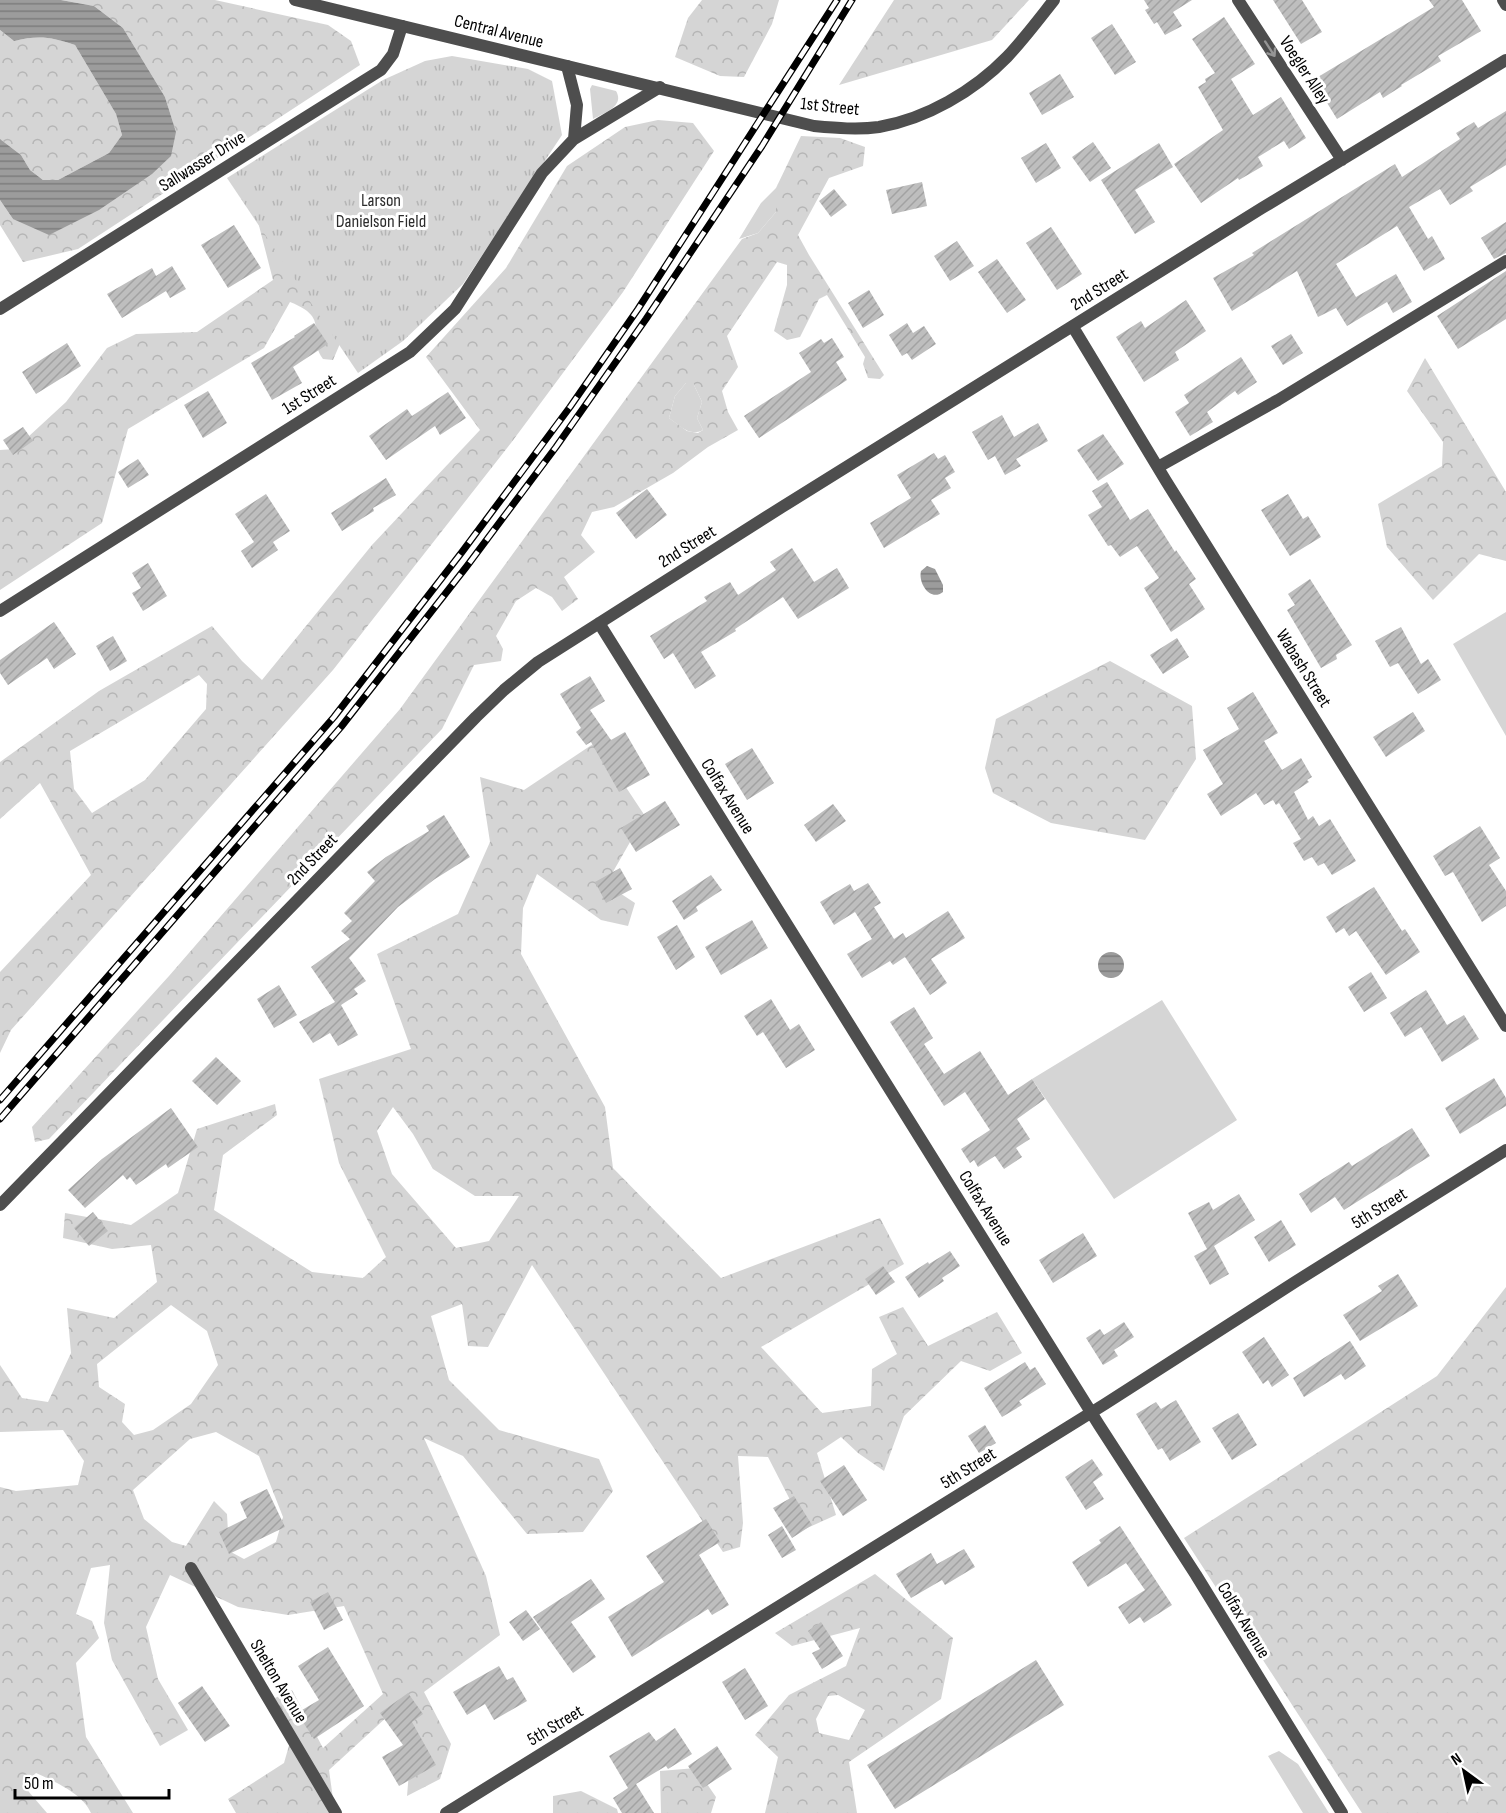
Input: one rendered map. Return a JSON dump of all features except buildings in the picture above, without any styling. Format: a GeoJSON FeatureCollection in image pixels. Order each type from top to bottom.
{"type":"FeatureCollection","features":[{"type":"Feature","properties":{"kind":"street","name":"Central Avenue"},"geometry":{"type":"LineString","coordinates":[[295,0],[660,87]]}},
{"type":"Feature","properties":{"kind":"street","name":"1st Street"},"geometry":{"type":"LineString","coordinates":[[0,611],[410,352],[455,309],[542,173],[574,139],[660,87],[814,126],[848,129],[879,127],[915,116],[949,101],[978,82],[1006,57],[1054,0]]}},
{"type":"Feature","properties":{"kind":"street","name":"Voegler Alley"},"geometry":{"type":"LineString","coordinates":[[1238,0],[1342,160]]}},
{"type":"Feature","properties":{"kind":"street"},"geometry":{"type":"LineString","coordinates":[[1503,0],[1506,5]]}},
{"type":"Feature","properties":{"kind":"street","name":"Sallwasser Drive"},"geometry":{"type":"LineString","coordinates":[[0,309],[381,70],[393,54],[402,26]]}},
{"type":"Feature","properties":{"kind":"street","name":"2nd Street"},"geometry":{"type":"LineString","coordinates":[[0,1205],[490,703],[538,662],[598,622],[1262,208],[1506,60]]}},
{"type":"Feature","properties":{"kind":"street"},"geometry":{"type":"LineString","coordinates":[[567,66],[577,105],[574,139]]}},
{"type":"Feature","properties":{"kind":"street"},"geometry":{"type":"LineString","coordinates":[[1158,467],[1278,400],[1506,261]]}},
{"type":"Feature","properties":{"kind":"street","name":"Wabash Street"},"geometry":{"type":"LineString","coordinates":[[1073,327],[1506,1026]]}},
{"type":"Feature","properties":{"kind":"street","name":"Colfax Avenue"},"geometry":{"type":"LineString","coordinates":[[598,622],[1196,1575],[1342,1813]]}},
{"type":"Feature","properties":{"kind":"street","name":"5th Street"},"geometry":{"type":"LineString","coordinates":[[446,1813],[1092,1412],[1506,1150]]}},
{"type":"Feature","properties":{"kind":"street","name":"Shelton Avenue"},"geometry":{"type":"LineString","coordinates":[[190,1568],[336,1813]]}},
{"type":"Feature","properties":{"kind":"green space"},"geometry":{"type":"Polygon","coordinates":[[[61,0],[215,0],[328,25],[351,41],[360,65],[78,249],[23,262],[0,225],[0,200],[13,219],[176,132],[165,97],[123,28],[94,6],[61,0]]]}},
{"type":"Feature","properties":{"kind":"green space"},"geometry":{"type":"Polygon","coordinates":[[[702,0],[779,0],[772,24],[744,77],[720,76],[675,57],[688,18],[702,0]]]}},
{"type":"Feature","properties":{"kind":"green space"},"geometry":{"type":"Polygon","coordinates":[[[894,0],[1029,0],[992,40],[839,85],[894,0]]]}},
{"type":"Feature","properties":{"kind":"green space"},"geometry":{"type":"Polygon","coordinates":[[[0,30],[14,41],[45,38],[75,45],[116,114],[122,135],[109,153],[58,180],[43,180],[30,170],[21,155],[0,139],[0,30]]]}},
{"type":"Feature","properties":{"kind":"green space","name":"Larson Danielson Field"},"geometry":{"type":"Polygon","coordinates":[[[452,56],[528,69],[552,81],[562,135],[463,284],[403,341],[358,373],[227,178],[383,80],[425,61],[452,56]]]}},
{"type":"Feature","properties":{"kind":"green space"},"geometry":{"type":"Polygon","coordinates":[[[592,85],[616,91],[618,96],[616,105],[593,119],[590,89],[592,85]]]}},
{"type":"Feature","properties":{"kind":"green space"},"geometry":{"type":"Polygon","coordinates":[[[658,120],[693,123],[714,151],[623,292],[511,443],[333,670],[11,1030],[0,1053],[0,972],[91,875],[40,783],[0,819],[0,762],[99,691],[212,626],[262,680],[372,545],[480,430],[426,357],[506,268],[567,166],[625,127],[658,120]],[[199,675],[70,751],[74,789],[92,813],[145,780],[206,709],[207,684],[199,675]]]}},
{"type":"Feature","properties":{"kind":"green space"},"geometry":{"type":"Polygon","coordinates":[[[801,136],[840,138],[865,147],[863,166],[829,178],[798,235],[884,375],[880,379],[868,378],[863,364],[865,357],[827,295],[819,299],[800,337],[787,340],[774,331],[787,285],[787,265],[777,262],[727,336],[738,367],[722,391],[728,412],[738,430],[708,447],[673,473],[614,507],[592,512],[581,535],[595,552],[564,577],[578,599],[562,611],[552,597],[536,588],[516,601],[496,636],[503,649],[501,661],[474,665],[442,729],[49,1139],[35,1142],[32,1127],[169,976],[400,709],[742,239],[758,233],[776,212],[776,188],[801,136]],[[686,383],[675,396],[669,418],[687,431],[698,433],[703,430],[697,418],[702,402],[693,383],[686,383]]]}},
{"type":"Feature","properties":{"kind":"green space"},"geometry":{"type":"Polygon","coordinates":[[[776,188],[776,212],[758,233],[739,239],[761,203],[776,188]]]}},
{"type":"Feature","properties":{"kind":"green space"},"geometry":{"type":"Polygon","coordinates":[[[256,214],[345,332],[333,360],[323,359],[318,350],[315,321],[311,315],[290,302],[264,348],[128,429],[102,523],[0,590],[0,450],[15,449],[66,402],[107,348],[136,334],[197,332],[273,280],[256,214]]]}},
{"type":"Feature","properties":{"kind":"green space"},"geometry":{"type":"Polygon","coordinates":[[[1425,358],[1506,492],[1506,561],[1479,554],[1433,600],[1387,547],[1378,504],[1442,466],[1443,442],[1407,391],[1425,358]]]}},
{"type":"Feature","properties":{"kind":"green space"},"geometry":{"type":"Polygon","coordinates":[[[686,383],[693,383],[702,402],[697,418],[703,430],[698,432],[685,430],[669,418],[675,396],[686,383]]]}},
{"type":"Feature","properties":{"kind":"green space"},"geometry":{"type":"Polygon","coordinates":[[[1506,612],[1506,736],[1453,644],[1506,612]]]}},
{"type":"Feature","properties":{"kind":"green space"},"geometry":{"type":"Polygon","coordinates":[[[1110,661],[1192,706],[1196,759],[1145,840],[1051,823],[993,793],[985,768],[996,719],[1110,661]]]}},
{"type":"Feature","properties":{"kind":"green space"},"geometry":{"type":"Polygon","coordinates":[[[596,742],[645,816],[606,884],[635,903],[628,926],[601,920],[537,874],[523,908],[521,954],[605,1107],[613,1168],[721,1278],[880,1218],[904,1264],[761,1347],[822,1413],[871,1406],[872,1369],[897,1354],[879,1317],[903,1307],[928,1346],[997,1312],[1022,1353],[990,1371],[961,1361],[904,1416],[884,1471],[858,1453],[841,1437],[817,1453],[836,1515],[805,1529],[768,1457],[738,1456],[743,1523],[740,1547],[723,1552],[532,1265],[488,1347],[468,1346],[462,1304],[431,1316],[449,1380],[499,1430],[599,1459],[613,1491],[583,1532],[527,1534],[463,1456],[424,1438],[486,1576],[500,1635],[424,1692],[451,1744],[440,1779],[407,1796],[410,1760],[400,1705],[329,1770],[335,1813],[236,1813],[228,1799],[284,1763],[290,1742],[275,1698],[292,1690],[323,1748],[383,1694],[344,1606],[288,1615],[238,1607],[170,1575],[146,1627],[158,1679],[188,1730],[160,1746],[112,1660],[104,1623],[110,1565],[91,1568],[76,1614],[92,1621],[99,1638],[76,1663],[86,1737],[133,1813],[91,1813],[75,1794],[36,1773],[23,1785],[47,1813],[0,1813],[0,1487],[16,1491],[78,1485],[84,1461],[63,1430],[0,1432],[0,1365],[22,1398],[48,1402],[71,1353],[67,1308],[114,1318],[157,1282],[151,1245],[112,1249],[63,1238],[65,1213],[131,1225],[178,1193],[197,1129],[275,1104],[277,1115],[223,1155],[214,1210],[312,1272],[363,1278],[386,1257],[339,1163],[319,1079],[411,1049],[377,954],[458,914],[490,842],[480,777],[524,790],[596,742]],[[393,1107],[377,1131],[392,1174],[456,1248],[489,1241],[519,1196],[475,1196],[433,1169],[413,1134],[393,1107]],[[171,1305],[97,1364],[99,1387],[125,1404],[122,1422],[134,1435],[153,1430],[191,1404],[218,1365],[207,1331],[171,1305]],[[216,1432],[190,1439],[133,1490],[144,1519],[172,1542],[186,1546],[214,1501],[227,1514],[229,1551],[244,1559],[276,1542],[283,1517],[259,1456],[216,1432]]]}},
{"type":"Feature","properties":{"kind":"green space"},"geometry":{"type":"Polygon","coordinates":[[[1162,1000],[1237,1120],[1114,1199],[1032,1079],[1162,1000]]]}},
{"type":"Feature","properties":{"kind":"green space"},"geometry":{"type":"Polygon","coordinates":[[[1506,1287],[1506,1813],[1362,1813],[1184,1538],[1437,1376],[1506,1287]]]}},
{"type":"Feature","properties":{"kind":"green space"},"geometry":{"type":"Polygon","coordinates":[[[875,1574],[953,1638],[941,1699],[849,1762],[857,1813],[765,1813],[778,1757],[755,1735],[789,1695],[846,1666],[860,1628],[792,1646],[775,1633],[875,1574]],[[838,1695],[828,1696],[816,1719],[819,1733],[849,1740],[865,1710],[838,1695]]]}},
{"type":"Feature","properties":{"kind":"green space"},"geometry":{"type":"Polygon","coordinates":[[[1279,1751],[1298,1764],[1329,1813],[1303,1813],[1268,1756],[1279,1751]]]}},
{"type":"Feature","properties":{"kind":"green space"},"geometry":{"type":"Polygon","coordinates":[[[696,1768],[716,1797],[711,1813],[661,1813],[660,1771],[696,1768]]]}},
{"type":"Feature","properties":{"kind":"green space"},"geometry":{"type":"Polygon","coordinates":[[[581,1791],[617,1809],[618,1813],[553,1813],[553,1796],[581,1791]]]}},
{"type":"Feature","properties":{"kind":"shaded area"},"geometry":{"type":"Polygon","coordinates":[[[0,0],[61,0],[94,6],[123,28],[165,97],[176,132],[171,156],[152,174],[99,210],[49,235],[13,219],[0,200],[0,139],[21,155],[30,170],[43,180],[58,180],[109,153],[122,135],[116,114],[75,45],[45,38],[14,41],[0,30],[0,0]]]}},
{"type":"Feature","properties":{"kind":"shaded area"},"geometry":{"type":"Polygon","coordinates":[[[927,566],[935,569],[943,585],[943,592],[934,595],[923,586],[921,571],[927,566]]]}},
{"type":"Feature","properties":{"kind":"shaded area"},"geometry":{"type":"Polygon","coordinates":[[[1111,952],[1120,956],[1124,965],[1120,974],[1111,978],[1102,974],[1098,965],[1102,956],[1111,952]]]}},
{"type":"Feature","properties":{"kind":"railway"},"geometry":{"type":"LineString","coordinates":[[0,1100],[334,717],[462,552],[570,407],[638,309],[837,0]]}},
{"type":"Feature","properties":{"kind":"railway"},"geometry":{"type":"LineString","coordinates":[[0,1119],[341,727],[467,566],[556,447],[646,319],[762,146],[852,0]]}}]}
